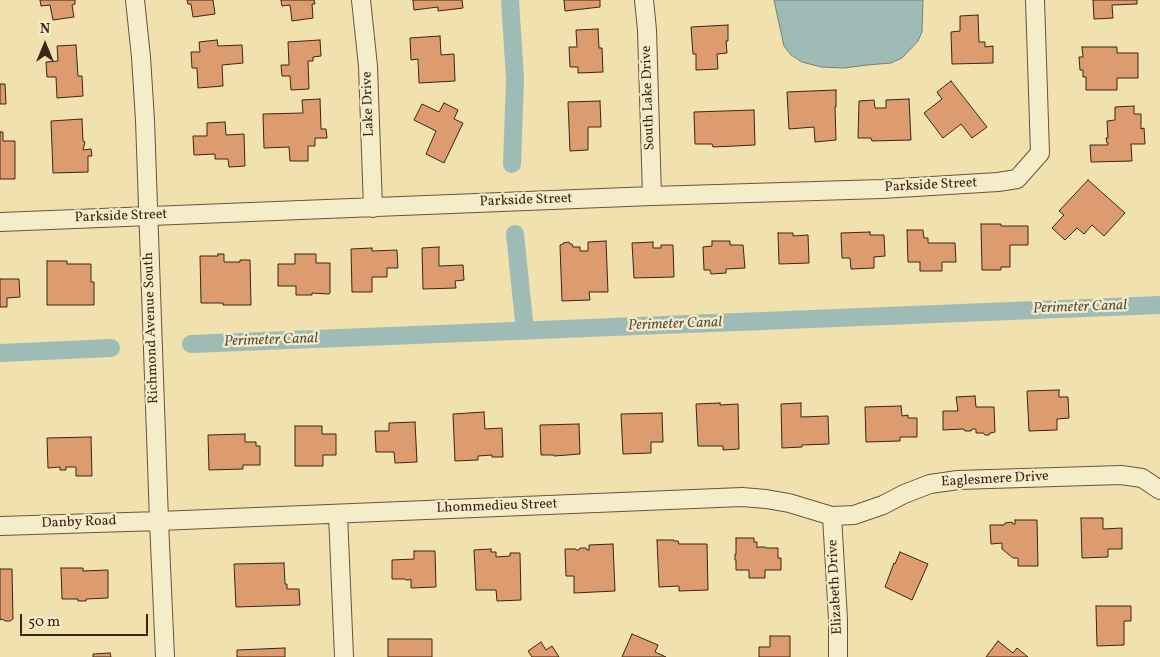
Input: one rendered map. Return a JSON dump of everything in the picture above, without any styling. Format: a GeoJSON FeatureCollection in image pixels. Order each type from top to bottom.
{"type":"FeatureCollection","features":[{"type":"Feature","properties":{"kind":"street","name":"Richmond Avenue South"},"geometry":{"type":"LineString","coordinates":[[135,0],[141,57],[154,360],[158,521],[165,657]]}},
{"type":"Feature","properties":{"kind":"street","name":"Lake Drive"},"geometry":{"type":"LineString","coordinates":[[361,0],[368,66],[373,208]]}},
{"type":"Feature","properties":{"kind":"street","name":"South Lake Drive"},"geometry":{"type":"LineString","coordinates":[[644,0],[647,30],[652,196]]}},
{"type":"Feature","properties":{"kind":"street","name":"Parkside Street"},"geometry":{"type":"LineString","coordinates":[[0,222],[882,188],[998,182],[1016,179],[1040,153],[1035,0]]}},
{"type":"Feature","properties":{"kind":"street","name":"Eaglesmere Drive"},"geometry":{"type":"LineString","coordinates":[[832,516],[854,515],[883,505],[930,484],[958,480],[1121,475],[1142,478],[1160,490]]}},
{"type":"Feature","properties":{"kind":"street","name":"Lhommedieu Street"},"geometry":{"type":"LineString","coordinates":[[158,521],[742,497],[766,498],[832,516]]}},
{"type":"Feature","properties":{"kind":"street"},"geometry":{"type":"LineString","coordinates":[[338,514],[344,657]]}},
{"type":"Feature","properties":{"kind":"street","name":"Elizabeth Drive"},"geometry":{"type":"LineString","coordinates":[[832,516],[838,619],[838,657]]}},
{"type":"Feature","properties":{"kind":"street","name":"Danby Road"},"geometry":{"type":"LineString","coordinates":[[0,526],[158,521]]}},
{"type":"Feature","properties":{"kind":"water"},"geometry":{"type":"Polygon","coordinates":[[[774,0],[923,0],[922,32],[918,41],[902,58],[891,63],[844,68],[821,67],[802,62],[791,55],[784,46],[774,0]]]}},
{"type":"Feature","properties":{"kind":"building"},"geometry":{"type":"Polygon","coordinates":[[[40,0],[75,0],[75,4],[72,5],[74,17],[53,20],[50,5],[41,6],[40,0]]]}},
{"type":"Feature","properties":{"kind":"building"},"geometry":{"type":"Polygon","coordinates":[[[187,0],[213,0],[215,14],[193,17],[191,4],[188,4],[187,0]]]}},
{"type":"Feature","properties":{"kind":"building"},"geometry":{"type":"Polygon","coordinates":[[[281,0],[314,0],[315,4],[312,4],[313,18],[292,21],[290,5],[282,6],[281,0]]]}},
{"type":"Feature","properties":{"kind":"building"},"geometry":{"type":"Polygon","coordinates":[[[413,0],[462,0],[463,8],[438,11],[438,7],[414,10],[413,0]]]}},
{"type":"Feature","properties":{"kind":"building"},"geometry":{"type":"Polygon","coordinates":[[[564,0],[600,0],[600,7],[565,11],[564,0]]]}},
{"type":"Feature","properties":{"kind":"building"},"geometry":{"type":"Polygon","coordinates":[[[1093,0],[1137,0],[1137,4],[1112,5],[1113,18],[1094,19],[1093,0]]]}},
{"type":"Feature","properties":{"kind":"building"},"geometry":{"type":"Polygon","coordinates":[[[978,15],[979,42],[985,42],[985,47],[993,46],[993,63],[952,64],[951,32],[960,31],[960,16],[978,15]]]}},
{"type":"Feature","properties":{"kind":"building"},"geometry":{"type":"Polygon","coordinates":[[[728,25],[727,53],[717,54],[718,69],[696,70],[696,54],[693,54],[691,27],[728,25]]]}},
{"type":"Feature","properties":{"kind":"building"},"geometry":{"type":"Polygon","coordinates":[[[598,29],[599,48],[602,48],[603,72],[578,73],[578,67],[570,67],[569,47],[577,47],[576,30],[598,29]]]}},
{"type":"Feature","properties":{"kind":"building"},"geometry":{"type":"Polygon","coordinates":[[[440,36],[441,55],[454,54],[455,81],[419,83],[418,59],[411,60],[410,38],[440,36]]]}},
{"type":"Feature","properties":{"kind":"building"},"geometry":{"type":"Polygon","coordinates":[[[217,40],[218,46],[242,45],[243,63],[222,65],[223,86],[198,88],[197,68],[192,68],[191,52],[200,52],[199,42],[217,40]]]}},
{"type":"Feature","properties":{"kind":"building"},"geometry":{"type":"Polygon","coordinates":[[[320,40],[321,56],[313,57],[313,61],[308,61],[309,89],[291,90],[290,76],[282,76],[281,65],[289,65],[288,42],[320,40]]]}},
{"type":"Feature","properties":{"kind":"building"},"geometry":{"type":"Polygon","coordinates":[[[76,45],[78,76],[82,76],[83,96],[57,98],[56,77],[47,77],[46,62],[58,61],[57,46],[76,45]]]}},
{"type":"Feature","properties":{"kind":"building"},"geometry":{"type":"Polygon","coordinates":[[[1082,47],[1117,47],[1117,53],[1138,53],[1138,78],[1117,78],[1117,90],[1086,90],[1086,77],[1083,77],[1083,70],[1080,70],[1079,57],[1083,57],[1082,47]]]}},
{"type":"Feature","properties":{"kind":"building"},"geometry":{"type":"Polygon","coordinates":[[[951,81],[987,127],[972,138],[961,124],[943,138],[924,113],[942,99],[937,92],[951,81]]]}},
{"type":"Feature","properties":{"kind":"building"},"geometry":{"type":"Polygon","coordinates":[[[0,84],[5,84],[6,104],[0,104],[0,84]]]}},
{"type":"Feature","properties":{"kind":"building"},"geometry":{"type":"Polygon","coordinates":[[[836,90],[836,140],[815,142],[814,127],[789,129],[787,92],[836,90]]]}},
{"type":"Feature","properties":{"kind":"building"},"geometry":{"type":"Polygon","coordinates":[[[320,99],[321,129],[326,129],[327,138],[315,138],[315,146],[308,146],[308,161],[290,161],[289,147],[264,148],[263,114],[303,113],[302,100],[320,99]]]}},
{"type":"Feature","properties":{"kind":"building"},"geometry":{"type":"Polygon","coordinates":[[[909,99],[911,140],[872,141],[871,138],[858,138],[859,101],[874,100],[875,108],[886,108],[886,100],[909,99]]]}},
{"type":"Feature","properties":{"kind":"building"},"geometry":{"type":"Polygon","coordinates":[[[600,101],[601,127],[588,127],[588,150],[570,151],[568,102],[600,101]]]}},
{"type":"Feature","properties":{"kind":"building"},"geometry":{"type":"Polygon","coordinates":[[[444,103],[458,110],[454,119],[463,123],[444,163],[426,154],[436,131],[414,120],[422,104],[439,112],[444,103]]]}},
{"type":"Feature","properties":{"kind":"building"},"geometry":{"type":"Polygon","coordinates":[[[1134,106],[1134,114],[1141,114],[1141,129],[1144,128],[1145,144],[1131,144],[1132,161],[1091,162],[1090,145],[1108,145],[1106,138],[1108,138],[1107,121],[1115,120],[1115,107],[1134,106]]]}},
{"type":"Feature","properties":{"kind":"building"},"geometry":{"type":"Polygon","coordinates":[[[754,110],[755,145],[713,147],[712,144],[695,144],[694,112],[754,110]]]}},
{"type":"Feature","properties":{"kind":"building"},"geometry":{"type":"Polygon","coordinates":[[[82,119],[83,141],[85,142],[83,150],[91,149],[92,156],[88,156],[88,172],[53,173],[51,121],[82,119]]]}},
{"type":"Feature","properties":{"kind":"building"},"geometry":{"type":"Polygon","coordinates":[[[225,122],[226,135],[244,134],[245,166],[229,167],[228,159],[215,159],[215,154],[194,155],[193,136],[207,136],[207,123],[225,122]]]}},
{"type":"Feature","properties":{"kind":"building"},"geometry":{"type":"Polygon","coordinates":[[[0,132],[3,132],[3,141],[15,141],[15,179],[0,179],[0,132]]]}},
{"type":"Feature","properties":{"kind":"building"},"geometry":{"type":"Polygon","coordinates":[[[1088,180],[1125,213],[1104,236],[1092,225],[1084,234],[1077,228],[1065,240],[1052,228],[1064,215],[1059,211],[1088,180]]]}},
{"type":"Feature","properties":{"kind":"building"},"geometry":{"type":"Polygon","coordinates":[[[981,224],[1028,226],[1028,245],[1010,245],[1010,267],[1001,267],[1001,270],[982,270],[981,224]]]}},
{"type":"Feature","properties":{"kind":"building"},"geometry":{"type":"Polygon","coordinates":[[[907,230],[923,230],[924,238],[928,238],[928,243],[955,243],[956,262],[942,262],[942,271],[920,271],[920,262],[908,262],[907,230]]]}},
{"type":"Feature","properties":{"kind":"building"},"geometry":{"type":"Polygon","coordinates":[[[870,232],[870,235],[884,235],[885,256],[874,257],[874,268],[851,269],[850,258],[842,258],[841,233],[870,232]]]}},
{"type":"Feature","properties":{"kind":"building"},"geometry":{"type":"Polygon","coordinates":[[[778,233],[793,233],[793,236],[808,235],[809,263],[779,264],[778,233]]]}},
{"type":"Feature","properties":{"kind":"building"},"geometry":{"type":"Polygon","coordinates":[[[606,241],[608,292],[589,292],[590,300],[562,301],[560,245],[569,242],[573,247],[580,247],[580,251],[588,251],[588,242],[606,241]]]}},
{"type":"Feature","properties":{"kind":"building"},"geometry":{"type":"Polygon","coordinates":[[[712,241],[730,241],[730,245],[743,245],[745,268],[726,269],[726,273],[711,274],[710,270],[704,270],[703,247],[712,246],[712,241]]]}},
{"type":"Feature","properties":{"kind":"building"},"geometry":{"type":"Polygon","coordinates":[[[653,242],[653,248],[661,248],[661,245],[673,245],[674,277],[634,278],[632,243],[653,242]]]}},
{"type":"Feature","properties":{"kind":"building"},"geometry":{"type":"Polygon","coordinates":[[[439,247],[439,266],[463,265],[464,280],[455,281],[456,288],[423,289],[422,248],[439,247]]]}},
{"type":"Feature","properties":{"kind":"building"},"geometry":{"type":"Polygon","coordinates":[[[372,248],[372,251],[397,250],[398,268],[387,268],[387,277],[372,277],[372,292],[352,292],[351,249],[372,248]]]}},
{"type":"Feature","properties":{"kind":"building"},"geometry":{"type":"Polygon","coordinates":[[[218,254],[224,254],[224,262],[250,260],[251,305],[201,303],[200,256],[218,256],[218,254]]]}},
{"type":"Feature","properties":{"kind":"building"},"geometry":{"type":"Polygon","coordinates":[[[295,254],[316,254],[316,263],[330,263],[329,294],[312,293],[312,295],[296,295],[296,286],[278,286],[278,264],[295,264],[295,254]]]}},
{"type":"Feature","properties":{"kind":"building"},"geometry":{"type":"Polygon","coordinates":[[[47,261],[67,261],[67,264],[91,264],[91,282],[94,282],[94,305],[47,305],[47,261]]]}},
{"type":"Feature","properties":{"kind":"building"},"geometry":{"type":"Polygon","coordinates":[[[0,279],[19,279],[20,297],[7,298],[7,307],[0,307],[0,279]]]}},
{"type":"Feature","properties":{"kind":"building"},"geometry":{"type":"Polygon","coordinates":[[[1059,390],[1059,397],[1068,397],[1069,418],[1057,419],[1057,430],[1029,431],[1027,391],[1059,390]]]}},
{"type":"Feature","properties":{"kind":"building"},"geometry":{"type":"Polygon","coordinates":[[[975,396],[976,407],[994,407],[995,432],[985,435],[983,433],[976,433],[976,429],[971,431],[965,431],[964,429],[943,430],[943,411],[958,411],[956,397],[975,396]]]}},
{"type":"Feature","properties":{"kind":"building"},"geometry":{"type":"Polygon","coordinates":[[[720,403],[720,405],[738,404],[739,449],[723,450],[723,446],[698,446],[696,404],[720,403]]]}},
{"type":"Feature","properties":{"kind":"building"},"geometry":{"type":"Polygon","coordinates":[[[801,403],[801,417],[828,416],[829,444],[782,448],[781,404],[801,403]]]}},
{"type":"Feature","properties":{"kind":"building"},"geometry":{"type":"Polygon","coordinates":[[[901,406],[902,416],[908,415],[908,418],[917,418],[917,437],[900,437],[900,441],[866,442],[865,407],[901,406]]]}},
{"type":"Feature","properties":{"kind":"building"},"geometry":{"type":"Polygon","coordinates":[[[484,412],[485,429],[502,428],[503,457],[492,457],[492,455],[478,456],[478,460],[455,461],[453,414],[484,412]]]}},
{"type":"Feature","properties":{"kind":"building"},"geometry":{"type":"Polygon","coordinates":[[[662,413],[663,442],[651,442],[651,453],[623,454],[621,414],[662,413]]]}},
{"type":"Feature","properties":{"kind":"building"},"geometry":{"type":"Polygon","coordinates":[[[415,422],[417,462],[395,463],[394,452],[376,452],[375,431],[389,431],[389,423],[415,422]]]}},
{"type":"Feature","properties":{"kind":"building"},"geometry":{"type":"Polygon","coordinates":[[[579,424],[580,454],[541,455],[540,425],[579,424]]]}},
{"type":"Feature","properties":{"kind":"building"},"geometry":{"type":"Polygon","coordinates":[[[295,426],[322,426],[322,434],[336,434],[336,455],[323,455],[323,466],[295,466],[295,426]]]}},
{"type":"Feature","properties":{"kind":"building"},"geometry":{"type":"Polygon","coordinates":[[[245,434],[245,442],[256,442],[256,446],[260,446],[260,465],[243,465],[243,469],[209,470],[208,435],[245,434]]]}},
{"type":"Feature","properties":{"kind":"building"},"geometry":{"type":"Polygon","coordinates":[[[91,437],[92,476],[76,476],[76,467],[66,467],[66,470],[60,470],[60,467],[48,468],[47,438],[91,437]]]}},
{"type":"Feature","properties":{"kind":"building"},"geometry":{"type":"Polygon","coordinates":[[[1081,518],[1103,518],[1103,529],[1122,528],[1122,549],[1108,549],[1108,557],[1082,558],[1081,518]]]}},
{"type":"Feature","properties":{"kind":"building"},"geometry":{"type":"Polygon","coordinates":[[[1015,520],[1037,520],[1038,566],[1018,566],[1018,558],[1013,558],[1002,549],[1002,543],[991,544],[990,525],[1004,525],[1005,523],[1012,522],[1015,524],[1015,520]]]}},
{"type":"Feature","properties":{"kind":"building"},"geometry":{"type":"Polygon","coordinates":[[[736,538],[754,538],[754,542],[757,542],[757,548],[778,548],[778,558],[781,558],[781,570],[765,570],[765,578],[749,578],[749,570],[736,570],[736,538]]]}},
{"type":"Feature","properties":{"kind":"building"},"geometry":{"type":"Polygon","coordinates":[[[657,540],[674,540],[678,541],[679,544],[707,544],[708,590],[679,591],[679,586],[659,587],[657,540]]]}},
{"type":"Feature","properties":{"kind":"building"},"geometry":{"type":"Polygon","coordinates":[[[613,544],[615,591],[574,593],[574,576],[566,576],[565,549],[579,550],[580,548],[586,548],[589,550],[589,545],[613,544]]]}},
{"type":"Feature","properties":{"kind":"building"},"geometry":{"type":"Polygon","coordinates":[[[491,549],[491,552],[496,552],[496,557],[510,556],[510,553],[520,553],[521,600],[497,601],[496,590],[476,590],[474,550],[491,549]]]}},
{"type":"Feature","properties":{"kind":"building"},"geometry":{"type":"Polygon","coordinates":[[[414,551],[435,551],[436,587],[411,588],[411,579],[392,579],[392,560],[414,559],[414,551]]]}},
{"type":"Feature","properties":{"kind":"building"},"geometry":{"type":"Polygon","coordinates":[[[900,552],[928,564],[912,600],[885,587],[900,552]]]}},
{"type":"Feature","properties":{"kind":"building"},"geometry":{"type":"Polygon","coordinates":[[[284,563],[285,584],[287,584],[287,589],[299,589],[300,605],[236,607],[234,564],[284,563]]]}},
{"type":"Feature","properties":{"kind":"building"},"geometry":{"type":"Polygon","coordinates":[[[61,568],[83,568],[83,571],[108,570],[108,598],[86,599],[86,601],[62,599],[61,568]]]}},
{"type":"Feature","properties":{"kind":"building"},"geometry":{"type":"Polygon","coordinates":[[[0,569],[12,569],[13,619],[10,621],[0,620],[0,569]]]}},
{"type":"Feature","properties":{"kind":"building"},"geometry":{"type":"Polygon","coordinates":[[[1096,606],[1131,606],[1131,621],[1124,621],[1124,645],[1097,646],[1096,606]]]}},
{"type":"Feature","properties":{"kind":"building"},"geometry":{"type":"Polygon","coordinates":[[[632,634],[658,645],[655,652],[666,657],[622,657],[632,634]]]}},
{"type":"Feature","properties":{"kind":"building"},"geometry":{"type":"Polygon","coordinates":[[[770,636],[790,636],[790,657],[759,657],[759,647],[770,647],[770,636]]]}},
{"type":"Feature","properties":{"kind":"building"},"geometry":{"type":"Polygon","coordinates":[[[388,639],[432,639],[432,657],[388,657],[388,639]]]}},
{"type":"Feature","properties":{"kind":"building"},"geometry":{"type":"Polygon","coordinates":[[[998,641],[1013,653],[1017,648],[1028,657],[986,657],[998,641]]]}},
{"type":"Feature","properties":{"kind":"building"},"geometry":{"type":"Polygon","coordinates":[[[541,642],[546,650],[552,646],[559,657],[532,657],[528,651],[541,642]]]}},
{"type":"Feature","properties":{"kind":"building"},"geometry":{"type":"Polygon","coordinates":[[[285,648],[285,657],[237,657],[237,650],[285,648]]]}},
{"type":"Feature","properties":{"kind":"building"},"geometry":{"type":"Polygon","coordinates":[[[110,653],[111,657],[93,657],[93,654],[110,653]]]}},
{"type":"Feature","properties":{"kind":"waterway"},"geometry":{"type":"LineString","coordinates":[[510,0],[515,79],[512,164]]}},
{"type":"Feature","properties":{"kind":"waterway"},"geometry":{"type":"LineString","coordinates":[[515,234],[525,331]]}},
{"type":"Feature","properties":{"kind":"waterway","name":"Perimeter Canal"},"geometry":{"type":"LineString","coordinates":[[191,344],[1160,305]]}},
{"type":"Feature","properties":{"kind":"waterway","name":"Perimeter Canal"},"geometry":{"type":"LineString","coordinates":[[0,353],[111,348]]}}]}
